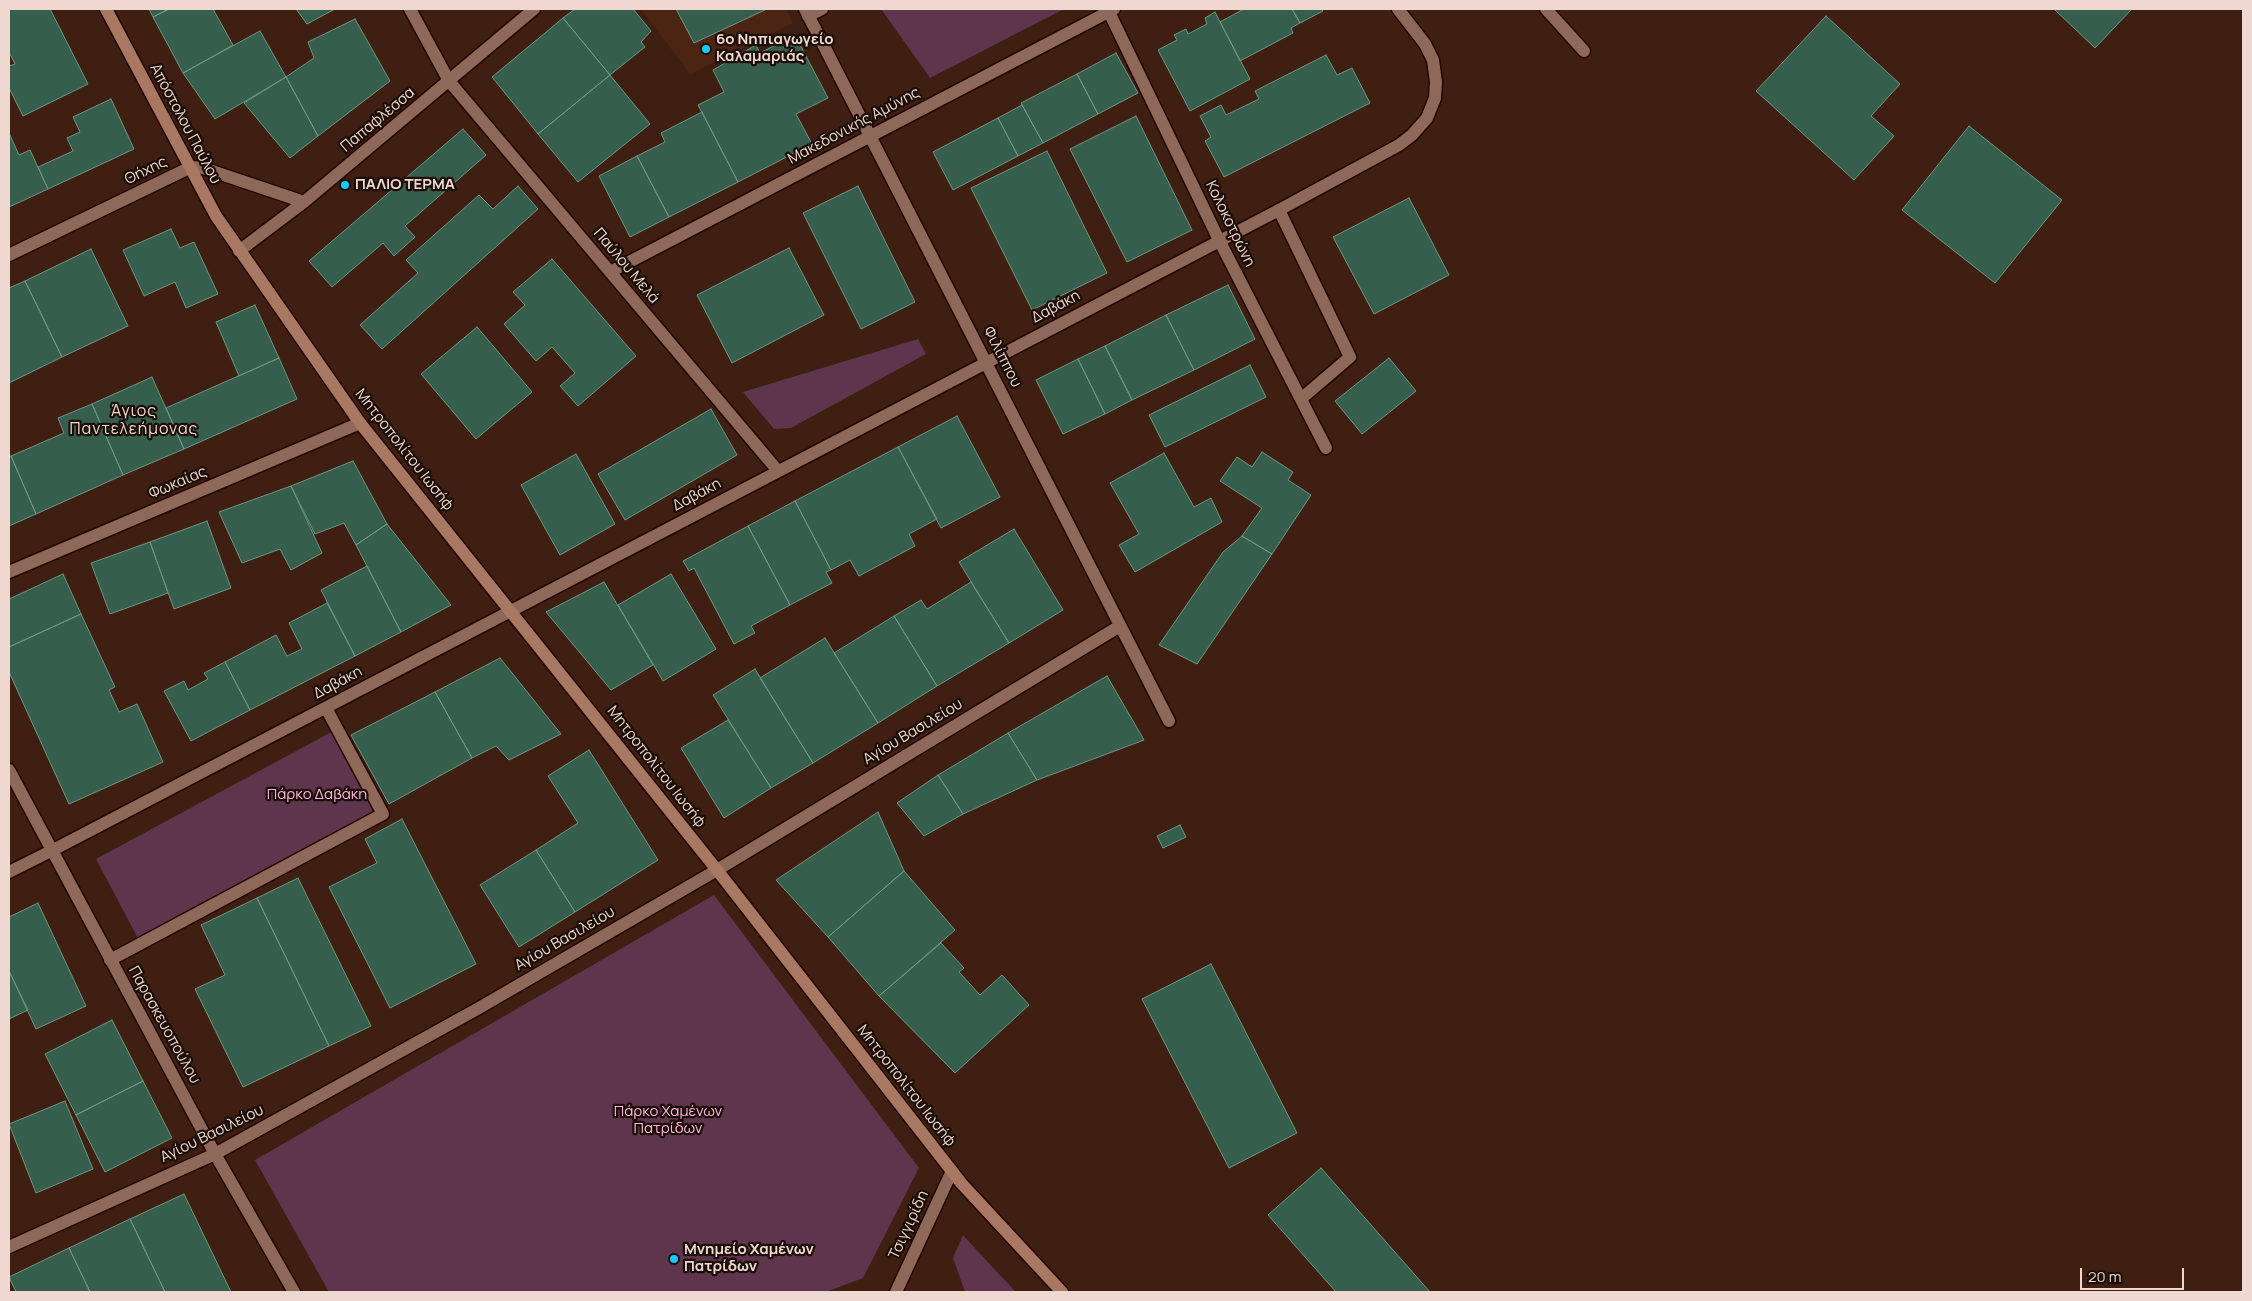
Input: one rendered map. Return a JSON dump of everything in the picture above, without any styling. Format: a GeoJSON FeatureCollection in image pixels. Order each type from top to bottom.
{"type":"FeatureCollection","features":[{"type":"Feature","properties":{"kind":"main road","name":"Απόστολου Παύλου"},"geometry":{"type":"LineString","coordinates":[[106,9],[216,216],[239,251]]}},
{"type":"Feature","properties":{"kind":"main road","name":"Μητροπολίτου Ιωσήφ"},"geometry":{"type":"LineString","coordinates":[[239,251],[360,423],[717,870],[952,1171],[1062,1292]]}},
{"type":"Feature","properties":{"kind":"street","name":"Παύλου Μελά"},"geometry":{"type":"LineString","coordinates":[[410,9],[449,81],[778,471]]}},
{"type":"Feature","properties":{"kind":"street","name":"Παπαφλέσσα"},"geometry":{"type":"LineString","coordinates":[[239,251],[304,202],[534,9]]}},
{"type":"Feature","properties":{"kind":"street"},"geometry":{"type":"LineString","coordinates":[[807,12],[822,9]]}},
{"type":"Feature","properties":{"kind":"street","name":"Δαβάκη"},"geometry":{"type":"LineString","coordinates":[[9,872],[1279,210],[1399,145],[1412,135],[1427,118],[1435,98],[1436,82],[1432,60],[1425,44],[1398,9]]}},
{"type":"Feature","properties":{"kind":"street"},"geometry":{"type":"LineString","coordinates":[[1546,9],[1584,51]]}},
{"type":"Feature","properties":{"kind":"street","name":"Μακεδονικής Αμύνης"},"geometry":{"type":"LineString","coordinates":[[610,272],[1111,10]]}},
{"type":"Feature","properties":{"kind":"street","name":"Κολοκοτρώνη"},"geometry":{"type":"LineString","coordinates":[[1111,10],[1219,240],[1302,398],[1326,448]]}},
{"type":"Feature","properties":{"kind":"street","name":"Φιλίππου"},"geometry":{"type":"LineString","coordinates":[[807,12],[1169,720]]}},
{"type":"Feature","properties":{"kind":"street","name":"Θήχης"},"geometry":{"type":"LineString","coordinates":[[9,255],[190,168],[200,167],[304,202]]}},
{"type":"Feature","properties":{"kind":"street"},"geometry":{"type":"LineString","coordinates":[[1279,210],[1350,357],[1302,398]]}},
{"type":"Feature","properties":{"kind":"street","name":"Φωκαίας"},"geometry":{"type":"LineString","coordinates":[[9,572],[360,423]]}},
{"type":"Feature","properties":{"kind":"street","name":"Αγίου Βασιλείου"},"geometry":{"type":"LineString","coordinates":[[9,1246],[215,1154],[479,1008],[717,870],[1120,626]]}},
{"type":"Feature","properties":{"kind":"street"},"geometry":{"type":"LineString","coordinates":[[110,960],[383,814],[326,708]]}},
{"type":"Feature","properties":{"kind":"street","name":"Παρασκευοπούλου"},"geometry":{"type":"LineString","coordinates":[[9,770],[215,1154],[294,1292]]}},
{"type":"Feature","properties":{"kind":"street","name":"Τσιγγιρίδη"},"geometry":{"type":"LineString","coordinates":[[896,1292],[952,1171]]}},
{"type":"Feature","properties":{"kind":"shaded area","name":"6ο Νηπιαγωγείο Καλαμαριάς"},"geometry":{"type":"Polygon","coordinates":[[[641,9],[786,9],[793,23],[690,74],[641,9]]]}},
{"type":"Feature","properties":{"kind":"green space"},"geometry":{"type":"Polygon","coordinates":[[[881,9],[1064,9],[930,78],[881,9]]]}},
{"type":"Feature","properties":{"kind":"green space"},"geometry":{"type":"Polygon","coordinates":[[[918,339],[926,354],[791,428],[774,429],[743,392],[918,339]]]}},
{"type":"Feature","properties":{"kind":"green space","name":"Πάρκο Δαβάκη"},"geometry":{"type":"Polygon","coordinates":[[[337,729],[383,814],[141,944],[96,859],[337,729]]]}},
{"type":"Feature","properties":{"kind":"green space","name":"Πάρκο Χαμένων Πατρίδων"},"geometry":{"type":"Polygon","coordinates":[[[714,895],[919,1168],[863,1278],[826,1292],[329,1292],[255,1160],[714,895]]]}},
{"type":"Feature","properties":{"kind":"green space"},"geometry":{"type":"Polygon","coordinates":[[[963,1235],[1016,1292],[965,1292],[953,1258],[963,1235]]]}},
{"type":"Feature","properties":{"kind":"building"},"geometry":{"type":"Polygon","coordinates":[[[9,9],[50,9],[88,84],[23,116],[9,88],[9,66],[15,64],[9,52],[9,9]]]}},
{"type":"Feature","properties":{"kind":"building"},"geometry":{"type":"Polygon","coordinates":[[[149,9],[169,9],[153,17],[149,9]]]}},
{"type":"Feature","properties":{"kind":"building"},"geometry":{"type":"Polygon","coordinates":[[[169,9],[213,9],[233,45],[183,73],[153,17],[169,9]]]}},
{"type":"Feature","properties":{"kind":"building"},"geometry":{"type":"Polygon","coordinates":[[[296,9],[335,9],[307,24],[296,9]]]}},
{"type":"Feature","properties":{"kind":"building"},"geometry":{"type":"Polygon","coordinates":[[[575,9],[633,9],[651,31],[641,42],[645,47],[610,75],[563,18],[575,9]]]}},
{"type":"Feature","properties":{"kind":"building"},"geometry":{"type":"Polygon","coordinates":[[[676,9],[767,9],[694,43],[676,9]]]}},
{"type":"Feature","properties":{"kind":"building"},"geometry":{"type":"Polygon","coordinates":[[[1244,9],[1292,9],[1300,23],[1291,28],[1293,33],[1240,61],[1220,22],[1244,9]]]}},
{"type":"Feature","properties":{"kind":"building"},"geometry":{"type":"Polygon","coordinates":[[[1292,9],[1321,9],[1323,11],[1300,23],[1292,9]]]}},
{"type":"Feature","properties":{"kind":"building"},"geometry":{"type":"Polygon","coordinates":[[[2054,9],[2132,9],[2095,48],[2054,9]]]}},
{"type":"Feature","properties":{"kind":"building"},"geometry":{"type":"Polygon","coordinates":[[[1215,12],[1250,79],[1190,111],[1158,50],[1177,40],[1174,35],[1186,29],[1188,34],[1207,24],[1205,18],[1215,12]]]}},
{"type":"Feature","properties":{"kind":"building"},"geometry":{"type":"Polygon","coordinates":[[[1826,16],[1900,84],[1871,116],[1894,136],[1854,180],[1756,91],[1826,16]]]}},
{"type":"Feature","properties":{"kind":"building"},"geometry":{"type":"Polygon","coordinates":[[[563,18],[610,75],[538,134],[492,77],[563,18]]]}},
{"type":"Feature","properties":{"kind":"building"},"geometry":{"type":"Polygon","coordinates":[[[355,19],[390,81],[318,136],[286,77],[314,58],[308,42],[355,19]]]}},
{"type":"Feature","properties":{"kind":"building"},"geometry":{"type":"Polygon","coordinates":[[[260,31],[286,77],[215,119],[183,73],[260,31]]]}},
{"type":"Feature","properties":{"kind":"building"},"geometry":{"type":"Polygon","coordinates":[[[795,35],[828,98],[796,114],[812,144],[738,182],[698,105],[724,92],[713,70],[756,45],[760,53],[795,35]]]}},
{"type":"Feature","properties":{"kind":"building"},"geometry":{"type":"Polygon","coordinates":[[[1116,53],[1138,93],[1098,114],[1077,74],[1116,53]]]}},
{"type":"Feature","properties":{"kind":"building"},"geometry":{"type":"Polygon","coordinates":[[[1326,55],[1337,75],[1352,68],[1370,103],[1224,177],[1205,141],[1211,137],[1200,116],[1221,105],[1226,115],[1259,99],[1255,91],[1326,55]]]}},
{"type":"Feature","properties":{"kind":"building"},"geometry":{"type":"Polygon","coordinates":[[[1077,74],[1098,114],[1043,143],[1021,103],[1077,74]]]}},
{"type":"Feature","properties":{"kind":"building"},"geometry":{"type":"Polygon","coordinates":[[[610,75],[650,124],[578,182],[538,134],[610,75]]]}},
{"type":"Feature","properties":{"kind":"building"},"geometry":{"type":"Polygon","coordinates":[[[286,77],[318,136],[290,158],[244,103],[286,77]]]}},
{"type":"Feature","properties":{"kind":"building"},"geometry":{"type":"Polygon","coordinates":[[[111,99],[134,149],[48,189],[38,167],[73,151],[67,138],[80,132],[73,117],[111,99]]]}},
{"type":"Feature","properties":{"kind":"building"},"geometry":{"type":"Polygon","coordinates":[[[1022,105],[1043,143],[1018,156],[998,118],[1022,105]]]}},
{"type":"Feature","properties":{"kind":"building"},"geometry":{"type":"Polygon","coordinates":[[[702,112],[738,182],[669,217],[637,156],[665,142],[661,133],[702,112]]]}},
{"type":"Feature","properties":{"kind":"building"},"geometry":{"type":"Polygon","coordinates":[[[1136,116],[1192,230],[1127,262],[1070,149],[1136,116]]]}},
{"type":"Feature","properties":{"kind":"building"},"geometry":{"type":"Polygon","coordinates":[[[998,118],[1018,156],[953,190],[933,152],[998,118]]]}},
{"type":"Feature","properties":{"kind":"building"},"geometry":{"type":"Polygon","coordinates":[[[1969,126],[2062,200],[1995,283],[1902,210],[1969,126]]]}},
{"type":"Feature","properties":{"kind":"building"},"geometry":{"type":"Polygon","coordinates":[[[463,129],[486,155],[405,226],[415,237],[394,256],[383,243],[332,287],[309,261],[463,129]]]}},
{"type":"Feature","properties":{"kind":"building"},"geometry":{"type":"Polygon","coordinates":[[[9,133],[19,155],[30,150],[48,189],[9,207],[9,133]]]}},
{"type":"Feature","properties":{"kind":"building"},"geometry":{"type":"Polygon","coordinates":[[[1047,151],[1107,273],[1032,310],[971,188],[1047,151]]]}},
{"type":"Feature","properties":{"kind":"building"},"geometry":{"type":"Polygon","coordinates":[[[637,156],[669,217],[630,237],[599,176],[637,156]]]}},
{"type":"Feature","properties":{"kind":"building"},"geometry":{"type":"Polygon","coordinates":[[[518,186],[538,209],[382,349],[360,325],[418,273],[406,260],[479,195],[493,209],[518,186]]]}},
{"type":"Feature","properties":{"kind":"building"},"geometry":{"type":"Polygon","coordinates":[[[858,186],[915,302],[861,329],[803,213],[858,186]]]}},
{"type":"Feature","properties":{"kind":"building"},"geometry":{"type":"Polygon","coordinates":[[[1409,198],[1449,275],[1374,314],[1333,237],[1409,198]]]}},
{"type":"Feature","properties":{"kind":"building"},"geometry":{"type":"Polygon","coordinates":[[[171,229],[180,248],[194,242],[218,294],[186,308],[175,282],[144,296],[123,250],[171,229]]]}},
{"type":"Feature","properties":{"kind":"building"},"geometry":{"type":"Polygon","coordinates":[[[789,248],[824,315],[732,363],[697,295],[789,248]]]}},
{"type":"Feature","properties":{"kind":"building"},"geometry":{"type":"Polygon","coordinates":[[[91,249],[128,326],[62,357],[25,281],[91,249]]]}},
{"type":"Feature","properties":{"kind":"building"},"geometry":{"type":"Polygon","coordinates":[[[552,259],[636,356],[578,406],[560,386],[575,373],[552,347],[536,361],[504,324],[525,305],[513,292],[552,259]]]}},
{"type":"Feature","properties":{"kind":"building"},"geometry":{"type":"Polygon","coordinates":[[[25,281],[62,357],[9,383],[9,288],[25,281]]]}},
{"type":"Feature","properties":{"kind":"building"},"geometry":{"type":"Polygon","coordinates":[[[1228,285],[1255,339],[1194,370],[1166,315],[1228,285]]]}},
{"type":"Feature","properties":{"kind":"building"},"geometry":{"type":"Polygon","coordinates":[[[255,305],[279,358],[239,376],[216,322],[255,305]]]}},
{"type":"Feature","properties":{"kind":"building"},"geometry":{"type":"Polygon","coordinates":[[[1166,315],[1194,370],[1132,400],[1105,346],[1166,315]]]}},
{"type":"Feature","properties":{"kind":"building"},"geometry":{"type":"Polygon","coordinates":[[[477,327],[532,392],[476,439],[421,374],[477,327]]]}},
{"type":"Feature","properties":{"kind":"building"},"geometry":{"type":"Polygon","coordinates":[[[1105,346],[1132,400],[1105,414],[1078,359],[1105,346]]]}},
{"type":"Feature","properties":{"kind":"building"},"geometry":{"type":"Polygon","coordinates":[[[279,358],[297,399],[184,449],[166,408],[279,358]]]}},
{"type":"Feature","properties":{"kind":"building"},"geometry":{"type":"Polygon","coordinates":[[[1389,358],[1416,391],[1362,434],[1335,401],[1389,358]]]}},
{"type":"Feature","properties":{"kind":"building"},"geometry":{"type":"Polygon","coordinates":[[[1078,359],[1105,414],[1063,434],[1036,380],[1078,359]]]}},
{"type":"Feature","properties":{"kind":"building"},"geometry":{"type":"Polygon","coordinates":[[[1250,365],[1266,397],[1165,447],[1149,415],[1250,365]]]}},
{"type":"Feature","properties":{"kind":"building"},"geometry":{"type":"Polygon","coordinates":[[[152,377],[184,449],[123,475],[92,404],[152,377]]]}},
{"type":"Feature","properties":{"kind":"building"},"geometry":{"type":"Polygon","coordinates":[[[92,404],[123,475],[36,514],[11,456],[64,433],[58,418],[92,404]]]}},
{"type":"Feature","properties":{"kind":"building"},"geometry":{"type":"Polygon","coordinates":[[[711,409],[737,455],[625,520],[598,474],[711,409]]]}},
{"type":"Feature","properties":{"kind":"building"},"geometry":{"type":"Polygon","coordinates":[[[957,416],[1000,497],[941,528],[898,447],[957,416]]]}},
{"type":"Feature","properties":{"kind":"building"},"geometry":{"type":"Polygon","coordinates":[[[898,447],[937,519],[909,534],[915,546],[859,576],[850,560],[831,570],[795,501],[898,447]]]}},
{"type":"Feature","properties":{"kind":"building"},"geometry":{"type":"Polygon","coordinates":[[[1262,452],[1293,472],[1288,480],[1311,495],[1272,554],[1242,536],[1262,508],[1220,481],[1237,457],[1252,467],[1262,452]]]}},
{"type":"Feature","properties":{"kind":"building"},"geometry":{"type":"Polygon","coordinates":[[[1164,453],[1194,507],[1211,498],[1222,522],[1135,572],[1119,545],[1139,534],[1110,483],[1164,453]]]}},
{"type":"Feature","properties":{"kind":"building"},"geometry":{"type":"Polygon","coordinates":[[[576,454],[615,524],[560,555],[521,485],[576,454]]]}},
{"type":"Feature","properties":{"kind":"building"},"geometry":{"type":"Polygon","coordinates":[[[11,456],[36,514],[9,526],[9,457],[11,456]]]}},
{"type":"Feature","properties":{"kind":"building"},"geometry":{"type":"Polygon","coordinates":[[[353,461],[387,524],[356,545],[344,523],[315,534],[291,486],[353,461]]]}},
{"type":"Feature","properties":{"kind":"building"},"geometry":{"type":"Polygon","coordinates":[[[291,486],[322,553],[291,570],[280,549],[242,563],[219,512],[291,486]]]}},
{"type":"Feature","properties":{"kind":"building"},"geometry":{"type":"Polygon","coordinates":[[[795,501],[831,570],[826,572],[832,583],[790,605],[748,526],[795,501]]]}},
{"type":"Feature","properties":{"kind":"building"},"geometry":{"type":"Polygon","coordinates":[[[207,521],[231,588],[174,609],[150,542],[207,521]]]}},
{"type":"Feature","properties":{"kind":"building"},"geometry":{"type":"Polygon","coordinates":[[[387,524],[451,605],[401,632],[356,545],[387,524]]]}},
{"type":"Feature","properties":{"kind":"building"},"geometry":{"type":"Polygon","coordinates":[[[748,526],[790,605],[751,626],[755,633],[734,644],[694,568],[689,571],[683,561],[748,526]]]}},
{"type":"Feature","properties":{"kind":"building"},"geometry":{"type":"Polygon","coordinates":[[[1014,529],[1063,610],[1009,643],[959,562],[1014,529]]]}},
{"type":"Feature","properties":{"kind":"building"},"geometry":{"type":"Polygon","coordinates":[[[1242,536],[1272,554],[1197,664],[1159,645],[1223,552],[1242,536]]]}},
{"type":"Feature","properties":{"kind":"building"},"geometry":{"type":"Polygon","coordinates":[[[150,542],[168,593],[110,614],[91,563],[150,542]]]}},
{"type":"Feature","properties":{"kind":"building"},"geometry":{"type":"Polygon","coordinates":[[[367,566],[401,632],[355,656],[321,590],[367,566]]]}},
{"type":"Feature","properties":{"kind":"building"},"geometry":{"type":"Polygon","coordinates":[[[63,574],[81,614],[9,647],[9,599],[63,574]]]}},
{"type":"Feature","properties":{"kind":"building"},"geometry":{"type":"Polygon","coordinates":[[[671,574],[716,649],[663,681],[618,605],[671,574]]]}},
{"type":"Feature","properties":{"kind":"building"},"geometry":{"type":"Polygon","coordinates":[[[604,582],[653,665],[611,690],[546,612],[604,582]]]}},
{"type":"Feature","properties":{"kind":"building"},"geometry":{"type":"Polygon","coordinates":[[[971,582],[1009,643],[937,686],[894,616],[921,600],[927,609],[971,582]]]}},
{"type":"Feature","properties":{"kind":"building"},"geometry":{"type":"Polygon","coordinates":[[[327,603],[355,656],[250,710],[225,662],[276,635],[287,656],[302,649],[289,623],[327,603]]]}},
{"type":"Feature","properties":{"kind":"building"},"geometry":{"type":"Polygon","coordinates":[[[81,614],[115,687],[109,690],[119,712],[137,704],[163,762],[69,804],[9,672],[9,647],[81,614]]]}},
{"type":"Feature","properties":{"kind":"building"},"geometry":{"type":"Polygon","coordinates":[[[894,616],[937,686],[878,723],[834,653],[894,616]]]}},
{"type":"Feature","properties":{"kind":"building"},"geometry":{"type":"Polygon","coordinates":[[[825,638],[878,723],[813,763],[760,678],[825,638]]]}},
{"type":"Feature","properties":{"kind":"building"},"geometry":{"type":"Polygon","coordinates":[[[500,658],[561,734],[509,760],[496,746],[472,758],[435,692],[500,658]]]}},
{"type":"Feature","properties":{"kind":"building"},"geometry":{"type":"Polygon","coordinates":[[[225,662],[250,710],[191,741],[164,691],[184,681],[188,690],[208,679],[204,673],[225,662]]]}},
{"type":"Feature","properties":{"kind":"building"},"geometry":{"type":"Polygon","coordinates":[[[755,669],[813,763],[771,788],[713,695],[755,669]]]}},
{"type":"Feature","properties":{"kind":"building"},"geometry":{"type":"Polygon","coordinates":[[[1107,676],[1144,740],[1037,780],[1008,733],[1107,676]]]}},
{"type":"Feature","properties":{"kind":"building"},"geometry":{"type":"Polygon","coordinates":[[[435,692],[472,758],[389,804],[351,735],[435,692]]]}},
{"type":"Feature","properties":{"kind":"building"},"geometry":{"type":"Polygon","coordinates":[[[728,720],[771,788],[724,818],[681,748],[728,720]]]}},
{"type":"Feature","properties":{"kind":"building"},"geometry":{"type":"Polygon","coordinates":[[[1008,733],[1037,780],[963,814],[938,775],[1008,733]]]}},
{"type":"Feature","properties":{"kind":"building"},"geometry":{"type":"Polygon","coordinates":[[[589,750],[658,860],[575,912],[536,850],[578,823],[548,776],[589,750]]]}},
{"type":"Feature","properties":{"kind":"building"},"geometry":{"type":"Polygon","coordinates":[[[938,775],[963,814],[924,836],[897,803],[938,775]]]}},
{"type":"Feature","properties":{"kind":"building"},"geometry":{"type":"Polygon","coordinates":[[[878,812],[904,871],[828,937],[776,880],[878,812]]]}},
{"type":"Feature","properties":{"kind":"building"},"geometry":{"type":"Polygon","coordinates":[[[402,819],[476,964],[390,1008],[329,887],[377,863],[365,839],[402,819]]]}},
{"type":"Feature","properties":{"kind":"building"},"geometry":{"type":"Polygon","coordinates":[[[1180,825],[1186,837],[1163,848],[1157,836],[1180,825]]]}},
{"type":"Feature","properties":{"kind":"building"},"geometry":{"type":"Polygon","coordinates":[[[536,850],[575,912],[519,947],[480,885],[536,850]]]}},
{"type":"Feature","properties":{"kind":"building"},"geometry":{"type":"Polygon","coordinates":[[[904,871],[955,930],[879,996],[828,937],[904,871]]]}},
{"type":"Feature","properties":{"kind":"building"},"geometry":{"type":"Polygon","coordinates":[[[298,878],[371,1026],[329,1046],[257,898],[298,878]]]}},
{"type":"Feature","properties":{"kind":"building"},"geometry":{"type":"Polygon","coordinates":[[[257,898],[329,1046],[243,1087],[195,989],[225,975],[201,925],[257,898]]]}},
{"type":"Feature","properties":{"kind":"building"},"geometry":{"type":"Polygon","coordinates":[[[38,903],[86,1006],[36,1029],[9,971],[9,917],[38,903]]]}},
{"type":"Feature","properties":{"kind":"building"},"geometry":{"type":"Polygon","coordinates":[[[941,943],[964,968],[959,972],[980,995],[1002,975],[1029,1005],[955,1073],[879,996],[941,943]]]}},
{"type":"Feature","properties":{"kind":"building"},"geometry":{"type":"Polygon","coordinates":[[[1211,964],[1297,1133],[1229,1168],[1142,999],[1211,964]]]}},
{"type":"Feature","properties":{"kind":"building"},"geometry":{"type":"Polygon","coordinates":[[[9,971],[28,1010],[9,1019],[9,971]]]}},
{"type":"Feature","properties":{"kind":"building"},"geometry":{"type":"Polygon","coordinates":[[[112,1020],[143,1081],[76,1115],[45,1054],[112,1020]]]}},
{"type":"Feature","properties":{"kind":"building"},"geometry":{"type":"Polygon","coordinates":[[[143,1081],[172,1138],[105,1172],[76,1115],[143,1081]]]}},
{"type":"Feature","properties":{"kind":"building"},"geometry":{"type":"Polygon","coordinates":[[[65,1101],[93,1169],[36,1193],[9,1124],[65,1101]]]}},
{"type":"Feature","properties":{"kind":"building"},"geometry":{"type":"Polygon","coordinates":[[[1321,1168],[1430,1292],[1336,1292],[1268,1215],[1321,1168]]]}},
{"type":"Feature","properties":{"kind":"building"},"geometry":{"type":"Polygon","coordinates":[[[184,1194],[231,1292],[165,1292],[130,1219],[184,1194]]]}},
{"type":"Feature","properties":{"kind":"building"},"geometry":{"type":"Polygon","coordinates":[[[130,1219],[165,1292],[90,1292],[69,1248],[130,1219]]]}},
{"type":"Feature","properties":{"kind":"building"},"geometry":{"type":"Polygon","coordinates":[[[69,1248],[90,1292],[16,1292],[9,1277],[69,1248]]]}},
{"type":"Feature","properties":{"kind":"place","name":"6ο Νηπιαγωγείο Καλαμαριάς"},"geometry":{"type":"Point","coordinates":[706,49]}},
{"type":"Feature","properties":{"kind":"place","name":"ΠΑΛΙΟ ΤΕΡΜΑ"},"geometry":{"type":"Point","coordinates":[345,185]}},
{"type":"Feature","properties":{"kind":"place","name":"Μνημείο Χαμένων Πατρίδων"},"geometry":{"type":"Point","coordinates":[674,1259]}},
{"type":"Feature","properties":{"kind":"district","name":"Άγιος Παντελεήμονας"},"geometry":{"type":"Point","coordinates":[134,421]}}]}
